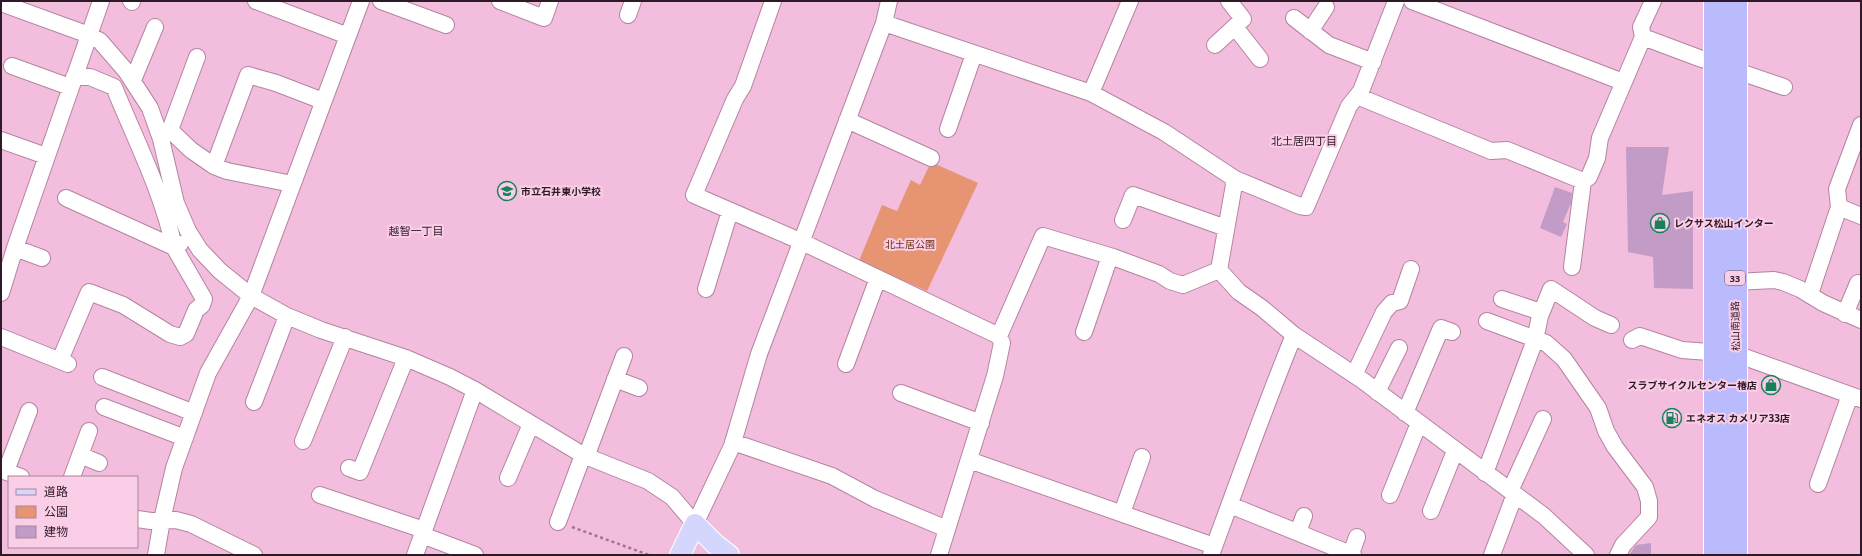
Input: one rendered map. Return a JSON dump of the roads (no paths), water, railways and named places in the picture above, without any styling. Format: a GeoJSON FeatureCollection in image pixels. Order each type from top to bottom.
{"type":"FeatureCollection","features":[{"type":"Feature","properties":{"kind":"highway","name":"松山南道路"},"geometry":{"type":"LineString","coordinates":[[1716,1],[1715,64],[1726,353],[1736,555]]}},
{"type":"Feature","properties":{"kind":"highway","name":"松山南道路"},"geometry":{"type":"LineString","coordinates":[[1716,555],[1726,353],[1735,282],[1737,71],[1736,1]]}},
{"type":"Feature","properties":{"kind":"main road"},"geometry":{"type":"LineString","coordinates":[[680,555],[695,524],[715,544],[729,555]]}},
{"type":"Feature","properties":{"kind":"street"},"geometry":{"type":"LineString","coordinates":[[1,293],[46,156],[100,1]]}},
{"type":"Feature","properties":{"kind":"street"},"geometry":{"type":"LineString","coordinates":[[156,555],[162,520],[174,468],[208,374],[251,296],[361,1]]}},
{"type":"Feature","properties":{"kind":"street"},"geometry":{"type":"LineString","coordinates":[[381,1],[446,25]]}},
{"type":"Feature","properties":{"kind":"street"},"geometry":{"type":"LineString","coordinates":[[500,1],[544,18],[550,1]]}},
{"type":"Feature","properties":{"kind":"street"},"geometry":{"type":"LineString","coordinates":[[773,1],[743,86],[735,99],[694,195],[800,242],[1000,336]]}},
{"type":"Feature","properties":{"kind":"street"},"geometry":{"type":"LineString","coordinates":[[2,4],[89,35],[100,41],[132,80],[164,131],[176,203],[192,238],[200,250],[220,271],[251,296],[288,316],[406,358],[475,390],[584,456],[648,481],[672,498],[695,524],[733,442],[758,354],[884,23],[889,1]]}},
{"type":"Feature","properties":{"kind":"street"},"geometry":{"type":"LineString","coordinates":[[1091,93],[1130,1]]}},
{"type":"Feature","properties":{"kind":"street"},"geometry":{"type":"LineString","coordinates":[[1215,45],[1243,19],[1229,1]]}},
{"type":"Feature","properties":{"kind":"street"},"geometry":{"type":"LineString","coordinates":[[884,23],[1091,93],[1164,132],[1235,179],[1300,206],[1306,207],[1349,106],[1361,91],[1396,1]]}},
{"type":"Feature","properties":{"kind":"street"},"geometry":{"type":"LineString","coordinates":[[1412,1],[1623,82]]}},
{"type":"Feature","properties":{"kind":"street"},"geometry":{"type":"LineString","coordinates":[[1572,267],[1583,181],[1589,177],[1596,158],[1600,138],[1643,37],[1640,27],[1653,1]]}},
{"type":"Feature","properties":{"kind":"street"},"geometry":{"type":"LineString","coordinates":[[253,5],[348,36]]}},
{"type":"Feature","properties":{"kind":"street"},"geometry":{"type":"LineString","coordinates":[[1310,30],[1326,7]]}},
{"type":"Feature","properties":{"kind":"street"},"geometry":{"type":"LineString","coordinates":[[1294,18],[1329,45],[1373,62]]}},
{"type":"Feature","properties":{"kind":"street"},"geometry":{"type":"LineString","coordinates":[[132,80],[155,27]]}},
{"type":"Feature","properties":{"kind":"street"},"geometry":{"type":"LineString","coordinates":[[1235,27],[1260,59]]}},
{"type":"Feature","properties":{"kind":"street"},"geometry":{"type":"LineString","coordinates":[[1643,37],[1784,88]]}},
{"type":"Feature","properties":{"kind":"street"},"geometry":{"type":"LineString","coordinates":[[948,129],[974,54]]}},
{"type":"Feature","properties":{"kind":"street"},"geometry":{"type":"LineString","coordinates":[[164,131],[197,57]]}},
{"type":"Feature","properties":{"kind":"street"},"geometry":{"type":"LineString","coordinates":[[1,337],[64,362],[89,292],[123,305],[170,334],[180,337],[186,334],[196,310],[202,305],[204,299],[174,247],[150,173],[114,87],[90,77],[72,82],[12,66]]}},
{"type":"Feature","properties":{"kind":"street"},"geometry":{"type":"LineString","coordinates":[[214,166],[248,76],[276,83],[323,101]]}},
{"type":"Feature","properties":{"kind":"street"},"geometry":{"type":"LineString","coordinates":[[1357,96],[1492,151],[1506,150],[1583,181]]}},
{"type":"Feature","properties":{"kind":"street"},"geometry":{"type":"LineString","coordinates":[[847,120],[931,158]]}},
{"type":"Feature","properties":{"kind":"street"},"geometry":{"type":"LineString","coordinates":[[1810,294],[1838,207],[1837,189],[1861,125]]}},
{"type":"Feature","properties":{"kind":"street"},"geometry":{"type":"LineString","coordinates":[[164,131],[214,166],[228,171],[292,184]]}},
{"type":"Feature","properties":{"kind":"street"},"geometry":{"type":"LineString","coordinates":[[1,140],[46,156]]}},
{"type":"Feature","properties":{"kind":"street"},"geometry":{"type":"LineString","coordinates":[[1219,270],[1235,179]]}},
{"type":"Feature","properties":{"kind":"street"},"geometry":{"type":"LineString","coordinates":[[1123,220],[1133,195],[1226,228]]}},
{"type":"Feature","properties":{"kind":"street"},"geometry":{"type":"LineString","coordinates":[[66,198],[174,247]]}},
{"type":"Feature","properties":{"kind":"street"},"geometry":{"type":"LineString","coordinates":[[1838,207],[1861,216]]}},
{"type":"Feature","properties":{"kind":"street"},"geometry":{"type":"LineString","coordinates":[[706,289],[730,211]]}},
{"type":"Feature","properties":{"kind":"street"},"geometry":{"type":"LineString","coordinates":[[939,555],[995,376],[1002,343],[1000,336],[1043,236],[1113,257],[1159,274],[1170,281],[1183,285],[1219,270]]}},
{"type":"Feature","properties":{"kind":"street"},"geometry":{"type":"LineString","coordinates":[[174,247],[192,238]]}},
{"type":"Feature","properties":{"kind":"street"},"geometry":{"type":"LineString","coordinates":[[15,248],[42,258]]}},
{"type":"Feature","properties":{"kind":"street"},"geometry":{"type":"LineString","coordinates":[[1084,332],[1108,262],[1113,257]]}},
{"type":"Feature","properties":{"kind":"street"},"geometry":{"type":"LineString","coordinates":[[1354,375],[1384,312],[1392,304],[1405,304],[1411,269]]}},
{"type":"Feature","properties":{"kind":"street"},"geometry":{"type":"LineString","coordinates":[[1219,270],[1239,292],[1262,308],[1294,336],[1354,375],[1512,492],[1544,516],[1586,555]]}},
{"type":"Feature","properties":{"kind":"street"},"geometry":{"type":"LineString","coordinates":[[846,364],[878,278]]}},
{"type":"Feature","properties":{"kind":"street"},"geometry":{"type":"LineString","coordinates":[[1735,282],[1774,280],[1791,285],[1810,294],[1823,303],[1861,320]]}},
{"type":"Feature","properties":{"kind":"street"},"geometry":{"type":"LineString","coordinates":[[1845,314],[1858,283]]}},
{"type":"Feature","properties":{"kind":"street"},"geometry":{"type":"LineString","coordinates":[[1485,473],[1535,340],[1541,312],[1551,289],[1595,318],[1611,325]]}},
{"type":"Feature","properties":{"kind":"street"},"geometry":{"type":"LineString","coordinates":[[1502,299],[1541,312]]}},
{"type":"Feature","properties":{"kind":"street"},"geometry":{"type":"LineString","coordinates":[[254,402],[288,316]]}},
{"type":"Feature","properties":{"kind":"street"},"geometry":{"type":"LineString","coordinates":[[1487,321],[1546,344],[1564,359],[1598,408],[1606,431],[1615,447],[1645,487],[1649,501],[1649,517],[1623,545],[1618,555]]}},
{"type":"Feature","properties":{"kind":"street"},"geometry":{"type":"LineString","coordinates":[[1405,413],[1441,328],[1452,332]]}},
{"type":"Feature","properties":{"kind":"street"},"geometry":{"type":"LineString","coordinates":[[969,460],[1122,514],[1212,550],[1230,505],[1260,419],[1294,336]]}},
{"type":"Feature","properties":{"kind":"street"},"geometry":{"type":"LineString","coordinates":[[1632,340],[1640,336],[1682,350],[1726,353],[1856,397],[1818,484]]}},
{"type":"Feature","properties":{"kind":"street"},"geometry":{"type":"LineString","coordinates":[[303,441],[308,414],[345,337]]}},
{"type":"Feature","properties":{"kind":"street"},"geometry":{"type":"LineString","coordinates":[[1377,392],[1399,348]]}},
{"type":"Feature","properties":{"kind":"street"},"geometry":{"type":"LineString","coordinates":[[558,522],[624,356]]}},
{"type":"Feature","properties":{"kind":"street"},"geometry":{"type":"LineString","coordinates":[[349,468],[360,472],[406,358]]}},
{"type":"Feature","properties":{"kind":"street"},"geometry":{"type":"LineString","coordinates":[[102,377],[194,412]]}},
{"type":"Feature","properties":{"kind":"street"},"geometry":{"type":"LineString","coordinates":[[615,379],[639,388]]}},
{"type":"Feature","properties":{"kind":"street"},"geometry":{"type":"LineString","coordinates":[[415,555],[475,390]]}},
{"type":"Feature","properties":{"kind":"street"},"geometry":{"type":"LineString","coordinates":[[901,393],[981,423]]}},
{"type":"Feature","properties":{"kind":"street"},"geometry":{"type":"LineString","coordinates":[[104,407],[185,438]]}},
{"type":"Feature","properties":{"kind":"street"},"geometry":{"type":"LineString","coordinates":[[18,476],[3,471],[29,411]]}},
{"type":"Feature","properties":{"kind":"street"},"geometry":{"type":"LineString","coordinates":[[1492,555],[1512,492],[1544,419]]}},
{"type":"Feature","properties":{"kind":"street"},"geometry":{"type":"LineString","coordinates":[[1390,495],[1418,423]]}},
{"type":"Feature","properties":{"kind":"street"},"geometry":{"type":"LineString","coordinates":[[508,478],[531,424]]}},
{"type":"Feature","properties":{"kind":"street"},"geometry":{"type":"LineString","coordinates":[[72,476],[90,431]]}},
{"type":"Feature","properties":{"kind":"street"},"geometry":{"type":"LineString","coordinates":[[733,442],[832,476],[875,498],[947,529]]}},
{"type":"Feature","properties":{"kind":"street"},"geometry":{"type":"LineString","coordinates":[[1431,511],[1455,451]]}},
{"type":"Feature","properties":{"kind":"street"},"geometry":{"type":"LineString","coordinates":[[80,455],[99,463]]}},
{"type":"Feature","properties":{"kind":"street"},"geometry":{"type":"LineString","coordinates":[[1122,514],[1142,457]]}},
{"type":"Feature","properties":{"kind":"street"},"geometry":{"type":"LineString","coordinates":[[320,495],[423,532],[475,555]]}},
{"type":"Feature","properties":{"kind":"street"},"geometry":{"type":"LineString","coordinates":[[1230,505],[1352,554],[1357,537]]}},
{"type":"Feature","properties":{"kind":"street"},"geometry":{"type":"LineString","coordinates":[[1298,532],[1304,516]]}},
{"type":"Feature","properties":{"kind":"street"},"geometry":{"type":"LineString","coordinates":[[138,519],[151,521],[176,520],[191,524],[254,555]]}},
{"type":"Feature","properties":{"kind":"place","name":"市立石井東小学校"},"geometry":{"type":"Point","coordinates":[507,191]}},
{"type":"Feature","properties":{"kind":"place","name":"レクサス松山インター"},"geometry":{"type":"Point","coordinates":[1660,223]}},
{"type":"Feature","properties":{"kind":"place","name":"スラブサイクルセンター椿店"},"geometry":{"type":"Point","coordinates":[1771,385]}},
{"type":"Feature","properties":{"kind":"place","name":"エネオス カメリア33店"},"geometry":{"type":"Point","coordinates":[1672,418]}},
{"type":"Feature","properties":{"kind":"district","name":"北土居四丁目"},"geometry":{"type":"Point","coordinates":[1304,140]}},
{"type":"Feature","properties":{"kind":"district","name":"越智一丁目"},"geometry":{"type":"Point","coordinates":[416,230]}},
{"type":"Feature","properties":{"kind":"park label","name":"北土居公園"},"geometry":{"type":"Point","coordinates":[910,244]}}]}
